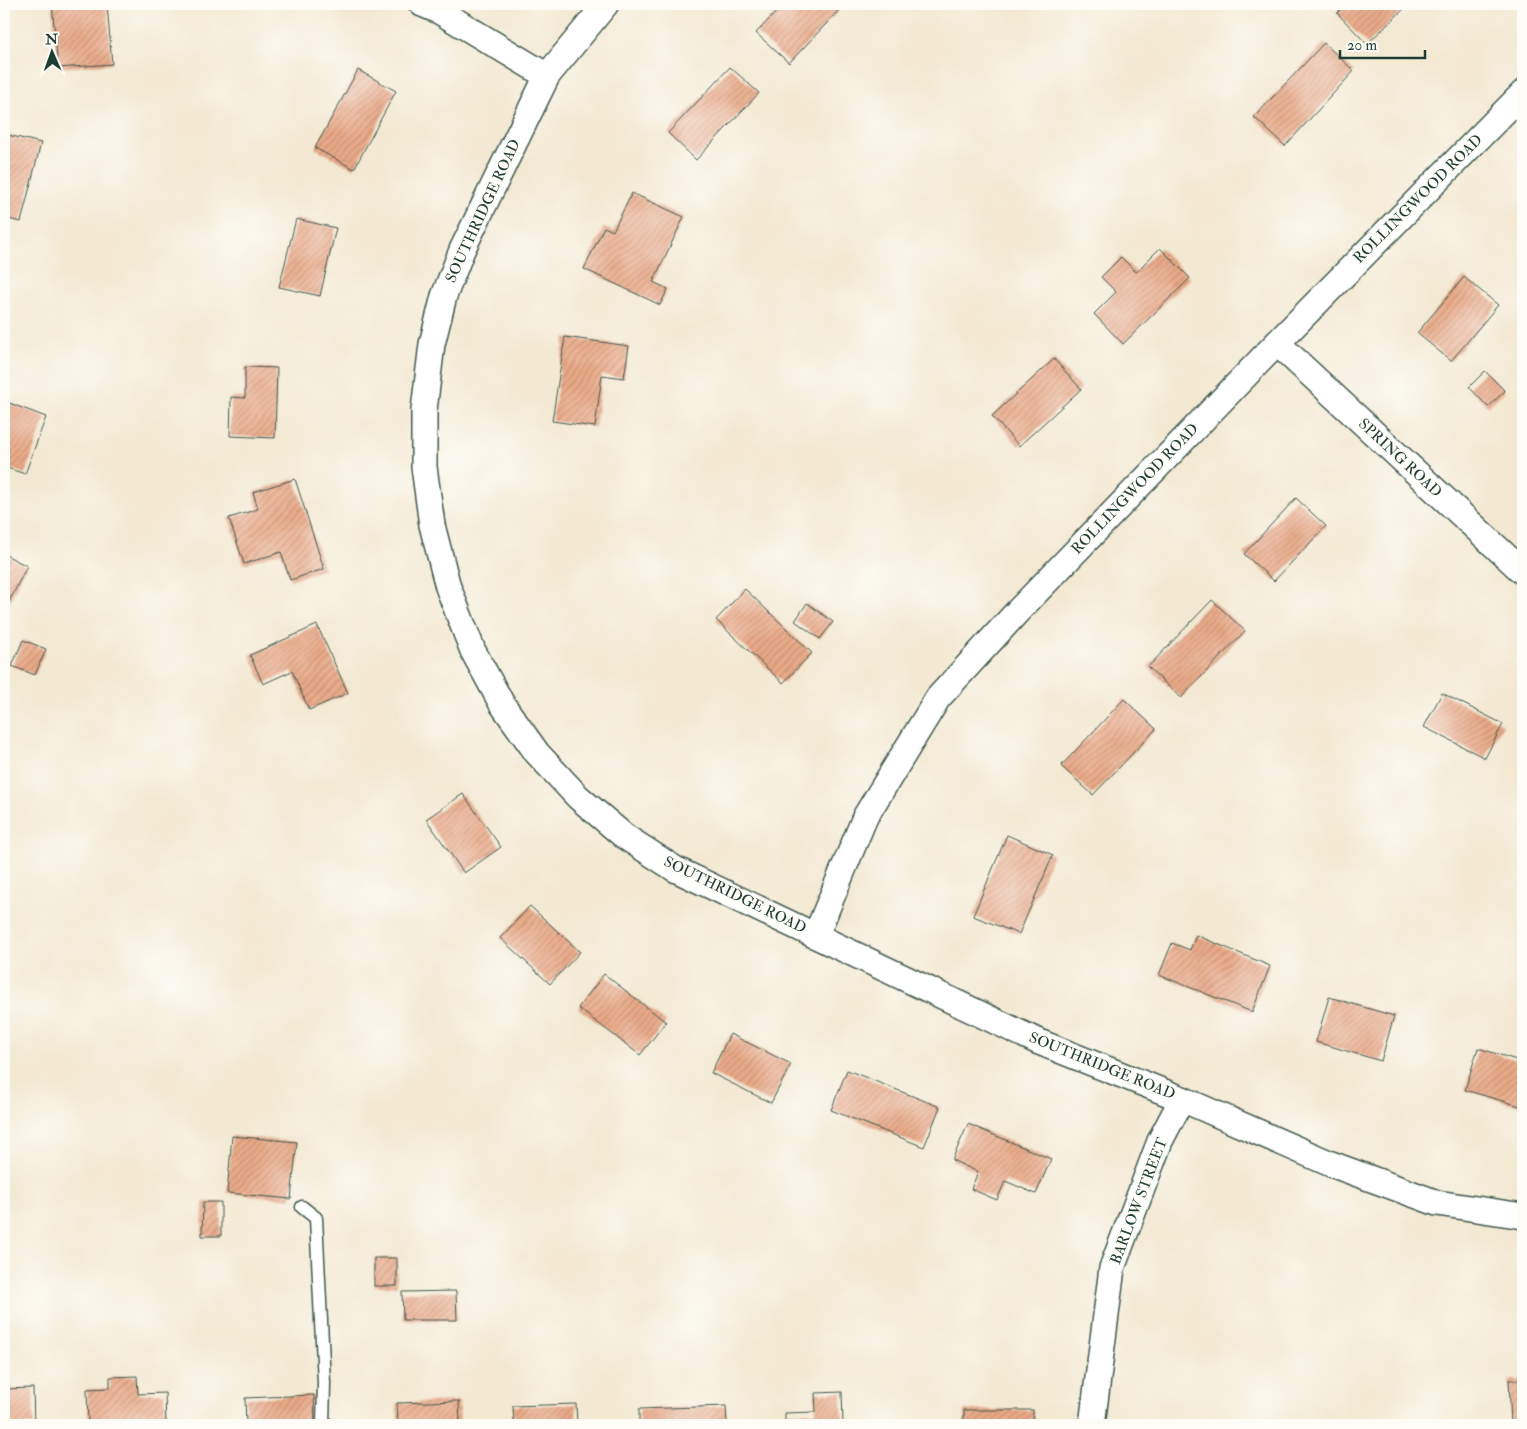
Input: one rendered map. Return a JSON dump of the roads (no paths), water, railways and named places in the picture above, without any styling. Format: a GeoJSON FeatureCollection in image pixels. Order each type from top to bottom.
{"type":"FeatureCollection","features":[{"type":"Feature","properties":{"kind":"street"},"geometry":{"type":"LineString","coordinates":[[422,4],[440,11],[547,76]]}},
{"type":"Feature","properties":{"kind":"street","name":"SOUTHRIDGE ROAD"},"geometry":{"type":"LineString","coordinates":[[606,4],[547,76],[462,250],[444,296],[432,344],[424,410],[424,467],[432,525],[448,587],[473,651],[502,704],[537,753],[578,797],[624,836],[675,869],[1039,1042],[1182,1099],[1330,1164],[1437,1203],[1523,1216]]}},
{"type":"Feature","properties":{"kind":"street","name":"ROLLINGWOOD ROAD"},"geometry":{"type":"LineString","coordinates":[[816,935],[866,816],[938,698],[1018,611],[1523,92]]}},
{"type":"Feature","properties":{"kind":"street","name":"SPRING ROAD"},"geometry":{"type":"LineString","coordinates":[[1277,343],[1523,572]]}},
{"type":"Feature","properties":{"kind":"street","name":"BARLOW STREET"},"geometry":{"type":"LineString","coordinates":[[1092,1425],[1112,1268],[1160,1141],[1182,1099]]}},
{"type":"Feature","properties":{"kind":"lane"},"geometry":{"type":"LineString","coordinates":[[302,1207],[316,1218],[324,1383],[323,1425]]}}]}
